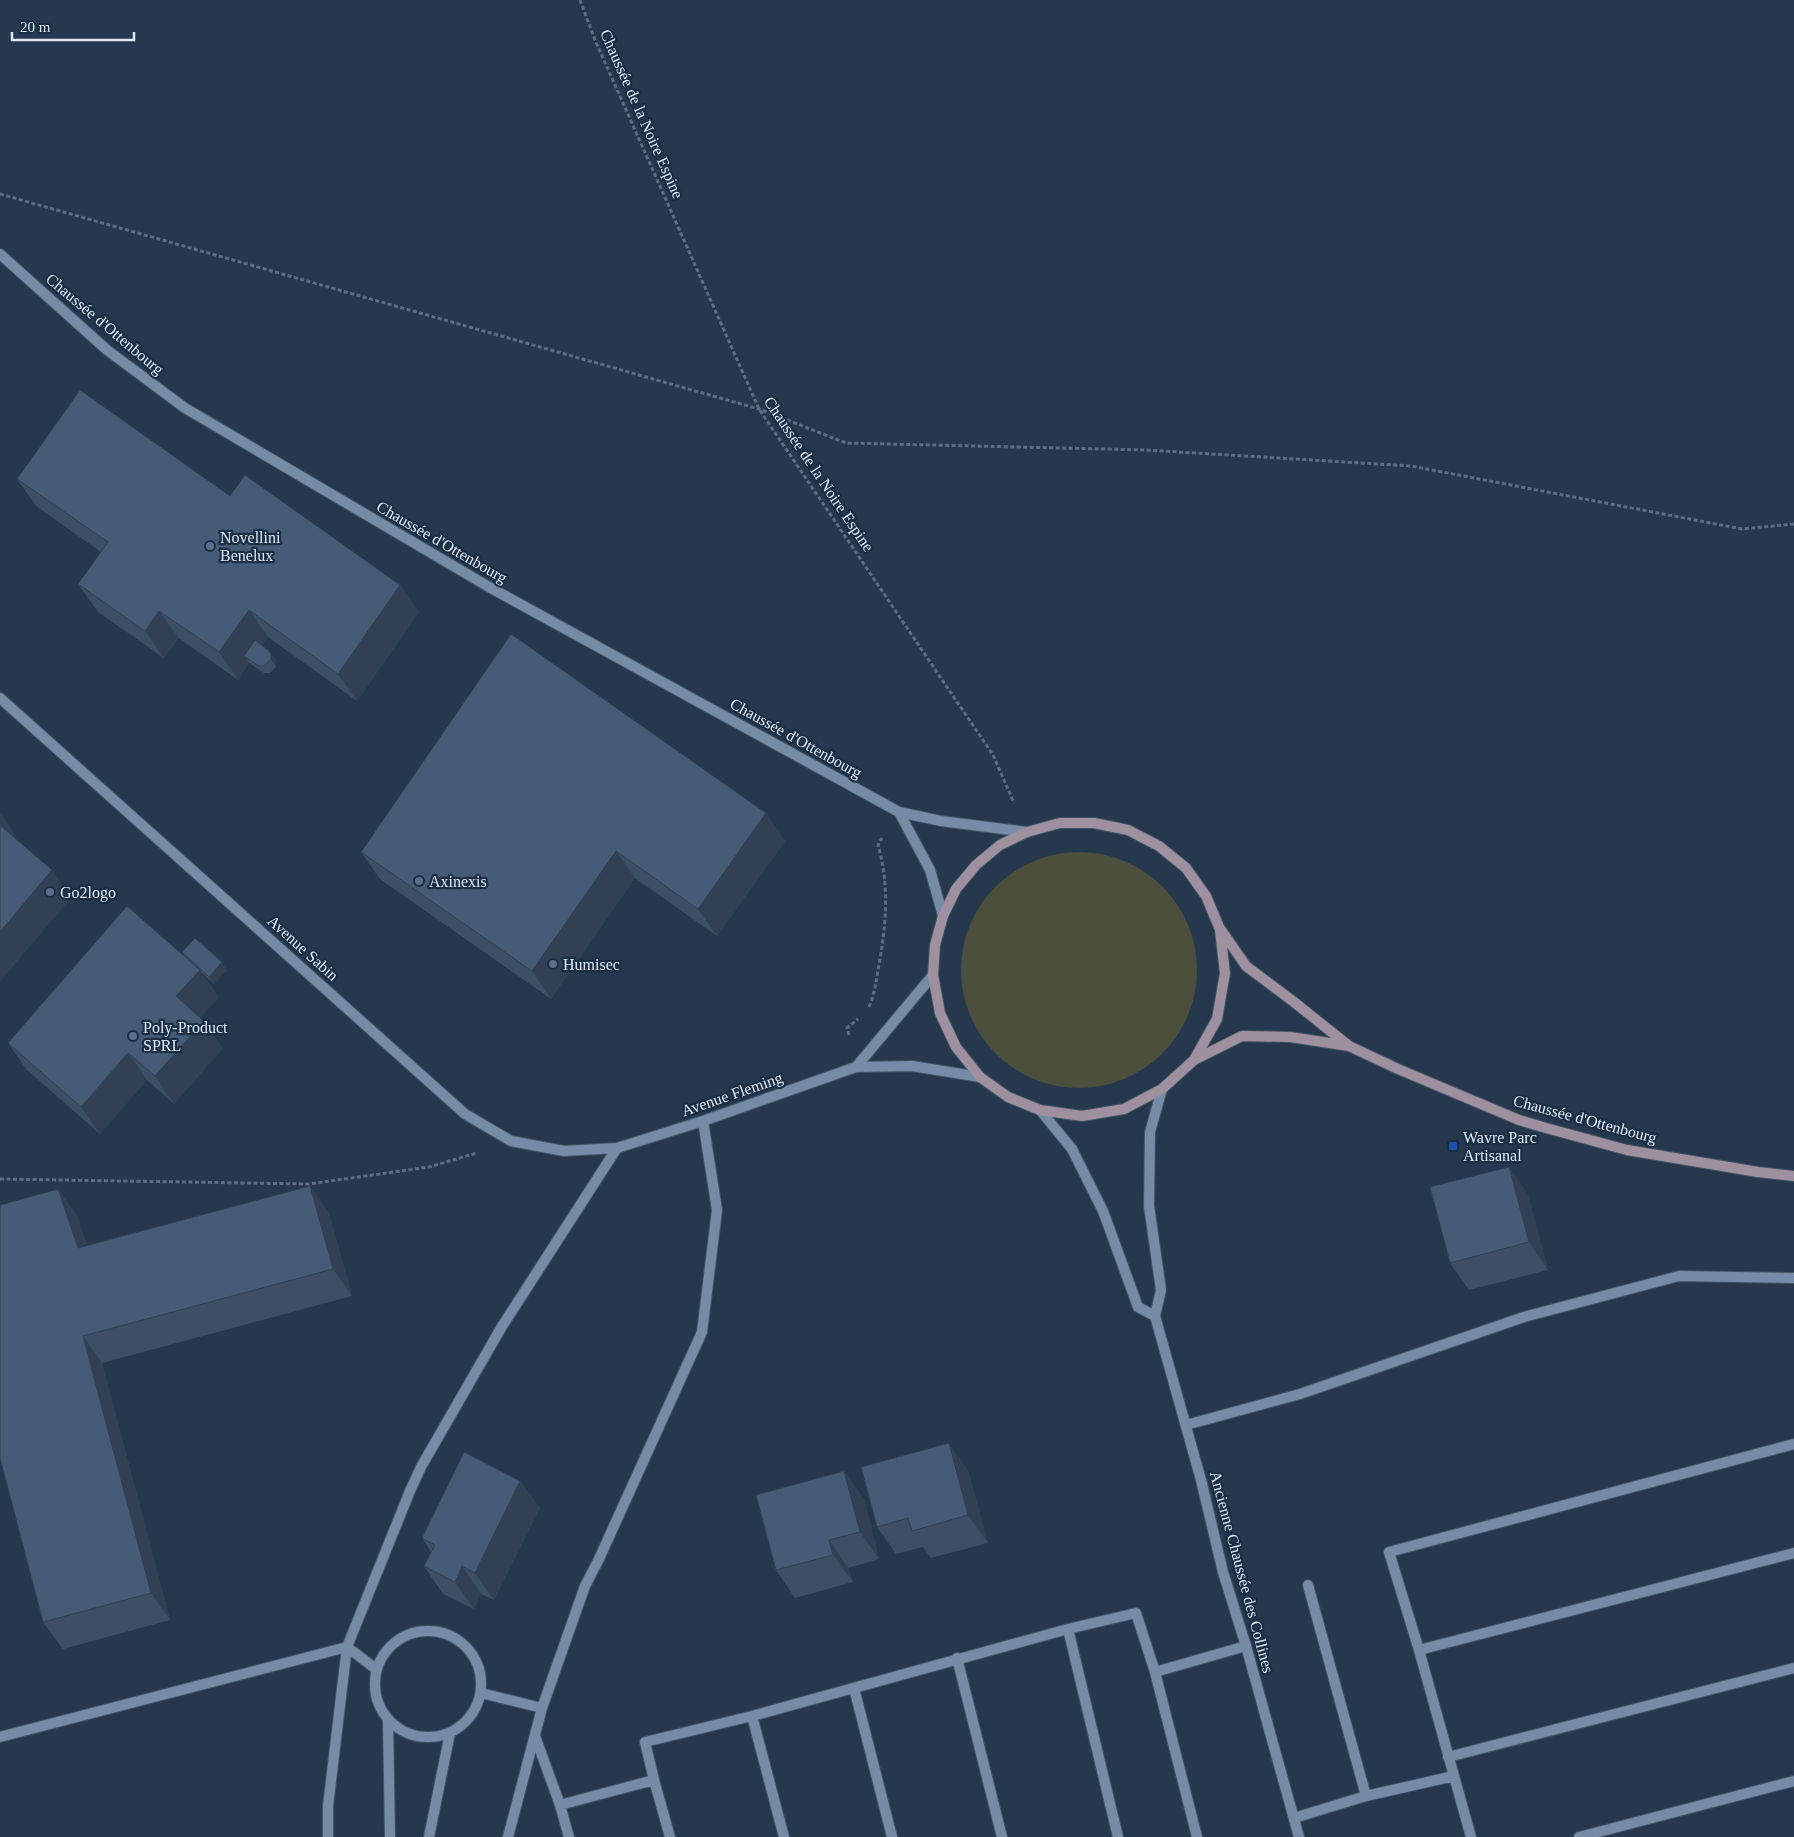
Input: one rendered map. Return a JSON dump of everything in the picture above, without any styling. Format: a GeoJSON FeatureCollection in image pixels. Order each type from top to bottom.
{"type":"FeatureCollection","features":[{"type":"Feature","properties":{"kind":"main road","name":"Chaussée d'Ottenbourg"},"geometry":{"type":"LineString","coordinates":[[1349,1046],[1290,1037],[1242,1036],[1194,1060],[1162,1089],[1124,1109],[1082,1116],[1040,1110],[1008,1097],[980,1077],[956,1048],[940,1013],[933,975],[935,945],[942,916],[956,889],[976,865],[1000,846],[1027,832],[1060,823],[1094,823],[1128,830],[1160,846],[1186,868],[1206,896],[1219,927],[1246,966],[1349,1046],[1398,1069],[1546,1128],[1627,1150],[1758,1172],[1794,1176]]}},
{"type":"Feature","properties":{"kind":"main road","name":"Chaussée d'Ottenbourg"},"geometry":{"type":"LineString","coordinates":[[1194,1060],[1217,1019],[1225,973],[1219,927]]}},
{"type":"Feature","properties":{"kind":"street","name":"Chaussée d'Ottenbourg"},"geometry":{"type":"LineString","coordinates":[[0,254],[107,350],[185,408],[489,587],[898,812],[941,821],[1027,832]]}},
{"type":"Feature","properties":{"kind":"street","name":"Avenue Sabin"},"geometry":{"type":"LineString","coordinates":[[0,698],[465,1114],[511,1141],[564,1151],[617,1148]]}},
{"type":"Feature","properties":{"kind":"street","name":"Chaussée d'Ottenbourg"},"geometry":{"type":"LineString","coordinates":[[898,812],[930,870],[942,916]]}},
{"type":"Feature","properties":{"kind":"street"},"geometry":{"type":"LineString","coordinates":[[856,1067],[933,975]]}},
{"type":"Feature","properties":{"kind":"street"},"geometry":{"type":"LineString","coordinates":[[856,1067],[912,1066],[980,1077]]}},
{"type":"Feature","properties":{"kind":"street","name":"Avenue Fleming"},"geometry":{"type":"LineString","coordinates":[[617,1148],[703,1121],[856,1067]]}},
{"type":"Feature","properties":{"kind":"street"},"geometry":{"type":"LineString","coordinates":[[1040,1110],[1072,1149],[1103,1211],[1138,1307],[1154,1316],[1161,1290],[1149,1206],[1150,1132],[1162,1089]]}},
{"type":"Feature","properties":{"kind":"street"},"geometry":{"type":"LineString","coordinates":[[508,1837],[542,1708],[585,1586],[702,1332],[717,1210],[703,1121]]}},
{"type":"Feature","properties":{"kind":"street"},"geometry":{"type":"LineString","coordinates":[[328,1837],[328,1806],[346,1647],[410,1491],[421,1467],[502,1328],[617,1148]]}},
{"type":"Feature","properties":{"kind":"street"},"geometry":{"type":"LineString","coordinates":[[1186,1425],[1300,1394],[1524,1317],[1680,1276],[1794,1278]]}},
{"type":"Feature","properties":{"kind":"street","name":"Ancienne Chaussée des Collines"},"geometry":{"type":"LineString","coordinates":[[1154,1316],[1186,1425],[1223,1572],[1246,1646],[1299,1837]]}},
{"type":"Feature","properties":{"kind":"street"},"geometry":{"type":"LineString","coordinates":[[1471,1837],[1419,1650],[1389,1552],[1794,1444]]}},
{"type":"Feature","properties":{"kind":"street"},"geometry":{"type":"LineString","coordinates":[[1419,1650],[1794,1554]]}},
{"type":"Feature","properties":{"kind":"street"},"geometry":{"type":"LineString","coordinates":[[1308,1585],[1366,1796]]}},
{"type":"Feature","properties":{"kind":"street"},"geometry":{"type":"LineString","coordinates":[[670,1837],[645,1742],[752,1716],[957,1658],[1068,1629],[1136,1614],[1155,1672],[1196,1837]]}},
{"type":"Feature","properties":{"kind":"street"},"geometry":{"type":"LineString","coordinates":[[1068,1629],[1118,1837]]}},
{"type":"Feature","properties":{"kind":"street"},"geometry":{"type":"LineString","coordinates":[[433,1631],[451,1636],[466,1647],[476,1660],[481,1676],[481,1693],[474,1710],[465,1723],[450,1733],[435,1738],[418,1737],[402,1732],[388,1721],[378,1706],[374,1688],[376,1669],[384,1652],[397,1640],[415,1632],[433,1631]]}},
{"type":"Feature","properties":{"kind":"street"},"geometry":{"type":"LineString","coordinates":[[1155,1672],[1246,1646]]}},
{"type":"Feature","properties":{"kind":"street"},"geometry":{"type":"LineString","coordinates":[[346,1647],[376,1669]]}},
{"type":"Feature","properties":{"kind":"street"},"geometry":{"type":"LineString","coordinates":[[0,1737],[346,1647]]}},
{"type":"Feature","properties":{"kind":"street"},"geometry":{"type":"LineString","coordinates":[[957,1658],[1002,1837]]}},
{"type":"Feature","properties":{"kind":"street"},"geometry":{"type":"LineString","coordinates":[[1448,1757],[1794,1668]]}},
{"type":"Feature","properties":{"kind":"street"},"geometry":{"type":"LineString","coordinates":[[854,1688],[892,1837]]}},
{"type":"Feature","properties":{"kind":"street"},"geometry":{"type":"LineString","coordinates":[[481,1693],[542,1708]]}},
{"type":"Feature","properties":{"kind":"street"},"geometry":{"type":"LineString","coordinates":[[752,1716],[784,1837]]}},
{"type":"Feature","properties":{"kind":"street"},"geometry":{"type":"LineString","coordinates":[[388,1721],[390,1837]]}},
{"type":"Feature","properties":{"kind":"street"},"geometry":{"type":"LineString","coordinates":[[429,1837],[450,1733]]}},
{"type":"Feature","properties":{"kind":"street"},"geometry":{"type":"LineString","coordinates":[[535,1735],[560,1805],[569,1837]]}},
{"type":"Feature","properties":{"kind":"street"},"geometry":{"type":"LineString","coordinates":[[1294,1818],[1366,1796],[1454,1776]]}},
{"type":"Feature","properties":{"kind":"street"},"geometry":{"type":"LineString","coordinates":[[560,1805],[654,1780]]}},
{"type":"Feature","properties":{"kind":"street"},"geometry":{"type":"LineString","coordinates":[[1579,1837],[1794,1781]]}},
{"type":"Feature","properties":{"kind":"path","name":"Chaussée de la Noire Espine"},"geometry":{"type":"LineString","coordinates":[[580,0],[595,40],[759,409],[993,755],[1027,832]]}},
{"type":"Feature","properties":{"kind":"path"},"geometry":{"type":"LineString","coordinates":[[0,194],[759,409],[846,443],[1146,450],[1411,466],[1742,529],[1794,524]]}},
{"type":"Feature","properties":{"kind":"path"},"geometry":{"type":"LineString","coordinates":[[867,1012],[874,995],[881,958],[887,902],[885,874],[878,845],[898,812]]}},
{"type":"Feature","properties":{"kind":"path"},"geometry":{"type":"LineString","coordinates":[[856,1067],[847,1028],[860,1017]]}},
{"type":"Feature","properties":{"kind":"path"},"geometry":{"type":"LineString","coordinates":[[0,1179],[309,1184],[429,1167],[467,1157],[511,1141]]}},
{"type":"Feature","properties":{"kind":"green space"},"geometry":{"type":"Polygon","coordinates":[[[1067,852],[1091,852],[1113,857],[1135,866],[1163,886],[1177,904],[1188,925],[1195,947],[1197,970],[1195,993],[1188,1015],[1177,1036],[1163,1054],[1135,1074],[1113,1083],[1091,1088],[1067,1088],[1045,1083],[1023,1074],[995,1054],[975,1026],[966,1004],[961,982],[961,958],[966,936],[975,914],[995,886],[1023,866],[1045,857],[1067,852]]]}},
{"type":"Feature","properties":{"kind":"building","name":"Novellini Benelux"},"geometry":{"type":"Polygon","coordinates":[[[80,390],[230,496],[245,475],[400,585],[338,674],[249,610],[219,652],[159,611],[145,631],[78,584],[108,542],[17,479],[80,390]]]}},
{"type":"Feature","properties":{"kind":"building"},"geometry":{"type":"Polygon","coordinates":[[[511,634],[766,813],[698,909],[616,851],[532,971],[361,852],[511,634]]]}},
{"type":"Feature","properties":{"kind":"building"},"geometry":{"type":"Polygon","coordinates":[[[255,640],[271,654],[271,659],[264,666],[259,666],[244,656],[255,640]]]}},
{"type":"Feature","properties":{"kind":"building"},"geometry":{"type":"Polygon","coordinates":[[[0,822],[1,826],[52,870],[0,932],[0,822]]]}},
{"type":"Feature","properties":{"kind":"building","name":"Poly-Product SPRL"},"geometry":{"type":"Polygon","coordinates":[[[127,906],[200,970],[176,996],[204,1021],[155,1076],[128,1053],[81,1107],[8,1043],[127,906]]]}},
{"type":"Feature","properties":{"kind":"building"},"geometry":{"type":"Polygon","coordinates":[[[195,938],[222,962],[209,977],[182,952],[195,938]]]}},
{"type":"Feature","properties":{"kind":"building"},"geometry":{"type":"Polygon","coordinates":[[[1509,1167],[1529,1242],[1450,1263],[1430,1187],[1509,1167]]]}},
{"type":"Feature","properties":{"kind":"building"},"geometry":{"type":"Polygon","coordinates":[[[310,1186],[333,1269],[83,1336],[151,1593],[43,1622],[0,1458],[0,1205],[58,1189],[78,1248],[310,1186]]]}},
{"type":"Feature","properties":{"kind":"building"},"geometry":{"type":"Polygon","coordinates":[[[949,1443],[968,1515],[912,1531],[908,1518],[877,1527],[861,1467],[949,1443]]]}},
{"type":"Feature","properties":{"kind":"building"},"geometry":{"type":"Polygon","coordinates":[[[464,1452],[520,1481],[475,1573],[462,1566],[455,1582],[424,1566],[435,1545],[422,1538],[464,1452]]]}},
{"type":"Feature","properties":{"kind":"building"},"geometry":{"type":"Polygon","coordinates":[[[844,1471],[860,1532],[829,1540],[833,1555],[776,1570],[756,1495],[844,1471]]]}},
{"type":"Feature","properties":{"kind":"place","name":"Novellini Benelux"},"geometry":{"type":"Point","coordinates":[210,546]}},
{"type":"Feature","properties":{"kind":"place","name":"Axinexis"},"geometry":{"type":"Point","coordinates":[419,881]}},
{"type":"Feature","properties":{"kind":"place","name":"Go2logo"},"geometry":{"type":"Point","coordinates":[50,892]}},
{"type":"Feature","properties":{"kind":"place","name":"Humisec"},"geometry":{"type":"Point","coordinates":[553,964]}},
{"type":"Feature","properties":{"kind":"place","name":"Poly-Product SPRL"},"geometry":{"type":"Point","coordinates":[133,1036]}},
{"type":"Feature","properties":{"kind":"place","name":"Wavre Parc Artisanal"},"geometry":{"type":"Point","coordinates":[1453,1146]}}]}
